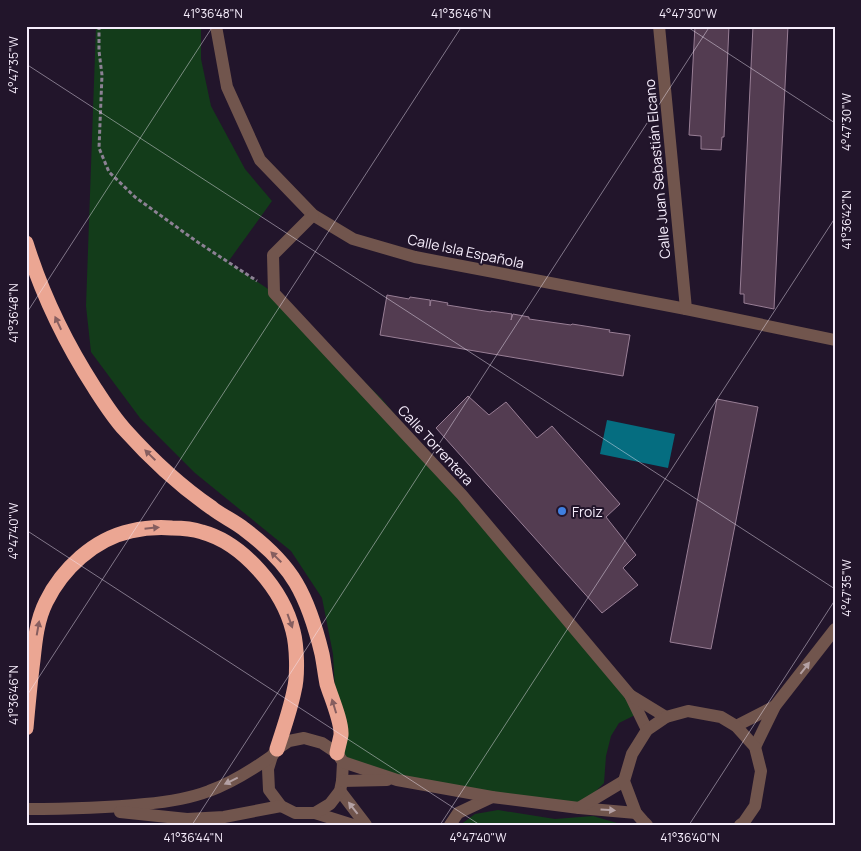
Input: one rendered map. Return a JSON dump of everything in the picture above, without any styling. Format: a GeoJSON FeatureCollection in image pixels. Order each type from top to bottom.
{"type":"FeatureCollection","features":[{"type":"Feature","properties":{"kind":"highway"},"geometry":{"type":"LineString","coordinates":[[26,243],[42,287],[69,346],[104,402],[123,428],[180,483],[266,546],[282,563],[296,583],[316,629],[327,684],[342,733],[340,757]]}},
{"type":"Feature","properties":{"kind":"highway"},"geometry":{"type":"LineString","coordinates":[[26,728],[39,618],[58,582],[86,552],[108,540],[130,531],[158,527],[178,528],[202,532],[224,540],[257,567],[272,585],[284,606],[293,631],[296,660],[295,690],[275,753]]}},
{"type":"Feature","properties":{"kind":"street","name":"Calle Isla Española"},"geometry":{"type":"LineString","coordinates":[[216,26],[227,86],[260,160],[313,215],[353,239],[415,258],[835,340]]}},
{"type":"Feature","properties":{"kind":"street","name":"Calle Juan Sebastián Elcano"},"geometry":{"type":"LineString","coordinates":[[659,26],[686,310]]}},
{"type":"Feature","properties":{"kind":"street"},"geometry":{"type":"LineString","coordinates":[[274,293],[273,255],[313,215]]}},
{"type":"Feature","properties":{"kind":"street","name":"Calle Torrentera"},"geometry":{"type":"LineString","coordinates":[[274,293],[462,495],[630,695],[647,730]]}},
{"type":"Feature","properties":{"kind":"street"},"geometry":{"type":"LineString","coordinates":[[755,747],[775,706],[835,629]]}},
{"type":"Feature","properties":{"kind":"street","name":"Calle Torrentera"},"geometry":{"type":"LineString","coordinates":[[630,695],[666,717]]}},
{"type":"Feature","properties":{"kind":"street"},"geometry":{"type":"LineString","coordinates":[[736,726],[775,706]]}},
{"type":"Feature","properties":{"kind":"street"},"geometry":{"type":"LineString","coordinates":[[648,825],[636,813],[624,781],[632,754],[647,730],[666,717],[688,711],[721,716],[736,726],[755,747],[761,771],[755,806],[743,824]]}},
{"type":"Feature","properties":{"kind":"street"},"geometry":{"type":"LineString","coordinates":[[26,809],[91,809],[158,803],[187,798],[232,781],[250,771],[289,741],[304,738],[322,743],[340,757],[397,780],[492,797],[636,813]]}},
{"type":"Feature","properties":{"kind":"street"},"geometry":{"type":"LineString","coordinates":[[275,753],[268,769],[269,790],[281,806],[295,813],[315,813],[353,825]]}},
{"type":"Feature","properties":{"kind":"street"},"geometry":{"type":"LineString","coordinates":[[340,757],[341,786],[366,825]]}},
{"type":"Feature","properties":{"kind":"street"},"geometry":{"type":"LineString","coordinates":[[341,786],[397,780]]}},
{"type":"Feature","properties":{"kind":"street"},"geometry":{"type":"LineString","coordinates":[[579,808],[624,781]]}},
{"type":"Feature","properties":{"kind":"street"},"geometry":{"type":"LineString","coordinates":[[315,813],[330,804],[341,786]]}},
{"type":"Feature","properties":{"kind":"street"},"geometry":{"type":"LineString","coordinates":[[450,825],[458,813],[492,797]]}},
{"type":"Feature","properties":{"kind":"street"},"geometry":{"type":"LineString","coordinates":[[91,809],[187,819],[224,817],[281,806]]}},
{"type":"Feature","properties":{"kind":"path"},"geometry":{"type":"LineString","coordinates":[[99,26],[99,51],[102,75],[99,148],[109,172],[134,197],[274,293]]}},
{"type":"Feature","properties":{"kind":"green space"},"geometry":{"type":"Polygon","coordinates":[[[96,26],[201,26],[201,59],[211,106],[245,169],[272,201],[228,262],[274,293],[381,398],[630,695],[639,713],[619,723],[611,736],[606,756],[604,783],[579,808],[492,797],[343,762],[336,709],[333,654],[322,598],[291,551],[195,473],[140,418],[91,352],[86,306],[96,26]]]}},
{"type":"Feature","properties":{"kind":"green space"},"geometry":{"type":"Polygon","coordinates":[[[498,810],[555,819],[593,816],[617,823],[618,825],[460,825],[475,814],[498,810]]]}},
{"type":"Feature","properties":{"kind":"water"},"geometry":{"type":"Polygon","coordinates":[[[607,420],[675,434],[668,468],[600,454],[607,420]]]}},
{"type":"Feature","properties":{"kind":"building"},"geometry":{"type":"Polygon","coordinates":[[[695,26],[729,26],[724,137],[722,137],[721,150],[701,149],[701,136],[689,135],[695,26]]]}},
{"type":"Feature","properties":{"kind":"building"},"geometry":{"type":"Polygon","coordinates":[[[753,26],[788,26],[774,309],[744,303],[744,294],[740,294],[753,26]]]}},
{"type":"Feature","properties":{"kind":"building"},"geometry":{"type":"Polygon","coordinates":[[[387,295],[430,300],[430,306],[431,300],[448,303],[447,305],[512,314],[511,320],[513,314],[529,317],[529,319],[610,330],[609,332],[630,335],[623,376],[380,335],[387,295]]]}},
{"type":"Feature","properties":{"kind":"building","name":"Froiz"},"geometry":{"type":"Polygon","coordinates":[[[468,396],[489,415],[506,402],[537,438],[552,426],[620,504],[606,517],[636,555],[623,568],[638,585],[602,613],[436,428],[468,396]]]}},
{"type":"Feature","properties":{"kind":"building"},"geometry":{"type":"Polygon","coordinates":[[[717,399],[758,407],[711,649],[670,642],[717,399]]]}},
{"type":"Feature","properties":{"kind":"place","name":"Froiz"},"geometry":{"type":"Point","coordinates":[562,511]}}]}
